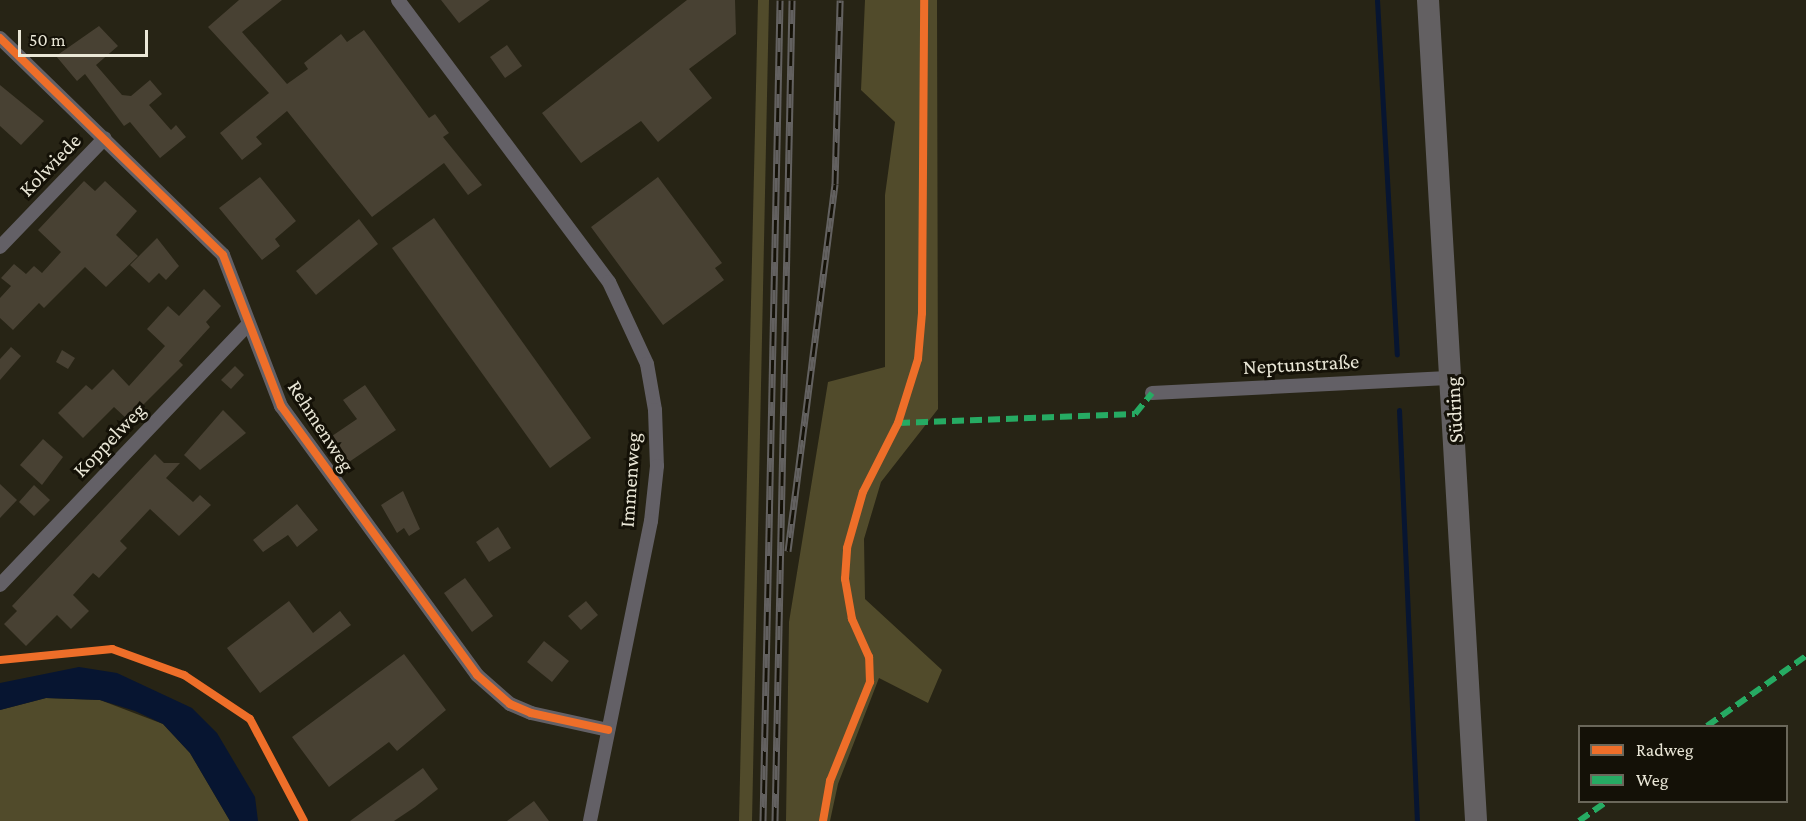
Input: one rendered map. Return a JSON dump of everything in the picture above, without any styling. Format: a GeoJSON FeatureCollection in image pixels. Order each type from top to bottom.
{"type":"FeatureCollection","features":[{"type":"Feature","properties":{"kind":"main road","name":"Südring"},"geometry":{"type":"LineString","coordinates":[[1428,0],[1453,378],[1476,821]]}},
{"type":"Feature","properties":{"kind":"street","name":"Immenweg"},"geometry":{"type":"LineString","coordinates":[[398,0],[609,282],[647,364],[655,410],[657,466],[651,521],[590,821]]}},
{"type":"Feature","properties":{"kind":"street","name":"Rehmenweg"},"geometry":{"type":"LineString","coordinates":[[0,38],[223,255],[248,325],[286,412],[477,675],[510,704],[531,713],[608,730]]}},
{"type":"Feature","properties":{"kind":"street","name":"Kolwiede"},"geometry":{"type":"LineString","coordinates":[[0,247],[105,138]]}},
{"type":"Feature","properties":{"kind":"street","name":"Koppelweg"},"geometry":{"type":"LineString","coordinates":[[0,585],[248,325]]}},
{"type":"Feature","properties":{"kind":"street","name":"Neptunstraße"},"geometry":{"type":"LineString","coordinates":[[1152,393],[1453,378]]}},
{"type":"Feature","properties":{"kind":"shaded area"},"geometry":{"type":"Polygon","coordinates":[[[758,0],[769,0],[752,821],[739,821],[758,0]]]}},
{"type":"Feature","properties":{"kind":"shaded area"},"geometry":{"type":"Polygon","coordinates":[[[865,0],[937,0],[938,409],[881,482],[864,539],[865,599],[942,670],[928,703],[879,678],[838,784],[830,821],[786,821],[789,622],[828,382],[885,367],[885,195],[895,122],[861,90],[865,0]]]}},
{"type":"Feature","properties":{"kind":"shaded area"},"geometry":{"type":"Polygon","coordinates":[[[46,698],[100,700],[163,724],[190,753],[230,821],[0,821],[0,710],[46,698]]]}},
{"type":"Feature","properties":{"kind":"water"},"geometry":{"type":"Polygon","coordinates":[[[79,667],[117,673],[192,708],[217,733],[255,797],[258,821],[230,821],[190,753],[163,724],[135,711],[100,700],[46,698],[0,710],[0,683],[79,667]]]}},
{"type":"Feature","properties":{"kind":"building"},"geometry":{"type":"Polygon","coordinates":[[[239,0],[282,0],[242,32],[287,84],[308,69],[304,63],[341,34],[347,42],[364,30],[429,118],[435,114],[449,133],[443,137],[482,185],[468,195],[444,163],[372,217],[287,111],[256,137],[262,144],[242,160],[220,133],[269,93],[208,27],[239,0]]]}},
{"type":"Feature","properties":{"kind":"building"},"geometry":{"type":"Polygon","coordinates":[[[441,0],[490,0],[459,23],[441,0]]]}},
{"type":"Feature","properties":{"kind":"building"},"geometry":{"type":"Polygon","coordinates":[[[687,0],[735,0],[736,34],[689,69],[712,98],[658,142],[641,121],[581,163],[542,113],[687,0]]]}},
{"type":"Feature","properties":{"kind":"building"},"geometry":{"type":"Polygon","coordinates":[[[99,26],[118,46],[96,65],[122,95],[131,96],[150,80],[162,94],[149,105],[171,130],[176,125],[186,137],[160,158],[130,122],[124,126],[85,74],[77,81],[56,56],[99,26]]]}},
{"type":"Feature","properties":{"kind":"building"},"geometry":{"type":"Polygon","coordinates":[[[507,45],[522,66],[505,78],[490,57],[507,45]]]}},
{"type":"Feature","properties":{"kind":"building"},"geometry":{"type":"Polygon","coordinates":[[[0,85],[44,121],[21,145],[0,126],[0,85]]]}},
{"type":"Feature","properties":{"kind":"building"},"geometry":{"type":"Polygon","coordinates":[[[260,177],[296,221],[275,239],[280,246],[262,260],[219,208],[260,177]]]}},
{"type":"Feature","properties":{"kind":"building"},"geometry":{"type":"Polygon","coordinates":[[[658,177],[722,263],[715,268],[724,280],[663,325],[591,227],[658,177]]]}},
{"type":"Feature","properties":{"kind":"building"},"geometry":{"type":"Polygon","coordinates":[[[84,181],[95,191],[105,181],[137,211],[116,235],[138,256],[106,287],[85,267],[44,308],[39,303],[13,330],[0,318],[0,298],[11,286],[1,278],[14,264],[26,274],[34,266],[42,273],[61,252],[38,230],[84,181]]]}},
{"type":"Feature","properties":{"kind":"building"},"geometry":{"type":"Polygon","coordinates":[[[434,218],[591,438],[550,468],[392,248],[434,218]]]}},
{"type":"Feature","properties":{"kind":"building"},"geometry":{"type":"Polygon","coordinates":[[[359,219],[378,244],[316,295],[296,271],[359,219]]]}},
{"type":"Feature","properties":{"kind":"building"},"geometry":{"type":"Polygon","coordinates":[[[157,238],[179,266],[166,280],[159,273],[149,283],[130,265],[157,238]]]}},
{"type":"Feature","properties":{"kind":"building"},"geometry":{"type":"Polygon","coordinates":[[[204,289],[221,306],[206,322],[210,327],[179,361],[183,365],[128,420],[114,407],[83,438],[58,413],[86,385],[92,390],[113,369],[129,386],[165,346],[147,329],[168,306],[179,316],[204,289]]]}},
{"type":"Feature","properties":{"kind":"building"},"geometry":{"type":"Polygon","coordinates":[[[11,347],[21,356],[0,380],[0,359],[11,347]]]}},
{"type":"Feature","properties":{"kind":"building"},"geometry":{"type":"Polygon","coordinates":[[[62,350],[75,358],[68,369],[56,362],[62,350]]]}},
{"type":"Feature","properties":{"kind":"building"},"geometry":{"type":"Polygon","coordinates":[[[235,366],[244,375],[231,389],[221,380],[235,366]]]}},
{"type":"Feature","properties":{"kind":"building"},"geometry":{"type":"Polygon","coordinates":[[[365,385],[396,430],[349,462],[332,436],[357,419],[343,400],[365,385]]]}},
{"type":"Feature","properties":{"kind":"building"},"geometry":{"type":"Polygon","coordinates":[[[223,410],[246,433],[200,470],[184,455],[223,410]]]}},
{"type":"Feature","properties":{"kind":"building"},"geometry":{"type":"Polygon","coordinates":[[[43,439],[63,457],[42,485],[20,465],[43,439]]]}},
{"type":"Feature","properties":{"kind":"building"},"geometry":{"type":"Polygon","coordinates":[[[155,454],[164,463],[180,463],[166,478],[193,502],[200,495],[211,505],[179,536],[150,509],[120,541],[127,548],[99,578],[93,573],[73,595],[89,611],[71,629],[57,615],[26,646],[4,624],[17,611],[12,606],[155,454]]]}},
{"type":"Feature","properties":{"kind":"building"},"geometry":{"type":"Polygon","coordinates":[[[0,484],[17,500],[0,518],[0,484]]]}},
{"type":"Feature","properties":{"kind":"building"},"geometry":{"type":"Polygon","coordinates":[[[34,485],[50,500],[34,516],[19,502],[34,485]]]}},
{"type":"Feature","properties":{"kind":"building"},"geometry":{"type":"Polygon","coordinates":[[[403,491],[420,529],[409,536],[404,528],[397,533],[381,505],[403,491]]]}},
{"type":"Feature","properties":{"kind":"building"},"geometry":{"type":"Polygon","coordinates":[[[297,504],[318,530],[297,547],[288,535],[263,552],[253,540],[297,504]]]}},
{"type":"Feature","properties":{"kind":"building"},"geometry":{"type":"Polygon","coordinates":[[[498,527],[511,548],[489,562],[476,542],[498,527]]]}},
{"type":"Feature","properties":{"kind":"building"},"geometry":{"type":"Polygon","coordinates":[[[465,578],[493,616],[472,632],[444,593],[465,578]]]}},
{"type":"Feature","properties":{"kind":"building"},"geometry":{"type":"Polygon","coordinates":[[[289,601],[313,633],[340,611],[351,625],[260,693],[227,648],[289,601]]]}},
{"type":"Feature","properties":{"kind":"building"},"geometry":{"type":"Polygon","coordinates":[[[586,601],[598,615],[581,630],[568,616],[586,601]]]}},
{"type":"Feature","properties":{"kind":"building"},"geometry":{"type":"Polygon","coordinates":[[[544,641],[569,661],[552,682],[527,662],[544,641]]]}},
{"type":"Feature","properties":{"kind":"building"},"geometry":{"type":"Polygon","coordinates":[[[404,654],[446,710],[397,751],[389,742],[329,787],[292,737],[404,654]]]}},
{"type":"Feature","properties":{"kind":"building"},"geometry":{"type":"Polygon","coordinates":[[[423,768],[438,789],[415,807],[394,821],[350,821],[423,768]]]}},
{"type":"Feature","properties":{"kind":"building"},"geometry":{"type":"Polygon","coordinates":[[[534,801],[549,821],[507,821],[534,801]]]}},
{"type":"Feature","properties":{"kind":"waterway"},"geometry":{"type":"LineString","coordinates":[[1377,0],[1397,354]]}},
{"type":"Feature","properties":{"kind":"waterway"},"geometry":{"type":"LineString","coordinates":[[1399,410],[1417,821]]}},
{"type":"Feature","properties":{"kind":"railway"},"geometry":{"type":"LineString","coordinates":[[763,821],[780,0]]}},
{"type":"Feature","properties":{"kind":"railway"},"geometry":{"type":"LineString","coordinates":[[775,821],[792,0]]}},
{"type":"Feature","properties":{"kind":"railway"},"geometry":{"type":"LineString","coordinates":[[788,551],[835,184],[840,0]]}},
{"type":"Feature","properties":{"kind":"marked path"},"geometry":{"type":"LineString","coordinates":[[898,423],[1135,414],[1152,393]]}},
{"type":"Feature","properties":{"kind":"marked path"},"geometry":{"type":"LineString","coordinates":[[1708,725],[1806,656]]}},
{"type":"Feature","properties":{"kind":"marked path"},"geometry":{"type":"LineString","coordinates":[[1579,821],[1605,803]]}},
{"type":"Feature","properties":{"kind":"cycle path"},"geometry":{"type":"LineString","coordinates":[[823,821],[830,781],[870,682],[869,657],[852,619],[845,579],[847,548],[863,492],[898,423],[918,359],[922,313],[924,0]]}},
{"type":"Feature","properties":{"kind":"cycle path"},"geometry":{"type":"LineString","coordinates":[[0,38],[223,255],[281,406],[477,675],[510,704],[531,713],[608,730]]}},
{"type":"Feature","properties":{"kind":"cycle path"},"geometry":{"type":"LineString","coordinates":[[0,660],[112,649],[184,675],[250,719],[304,821]]}}]}
